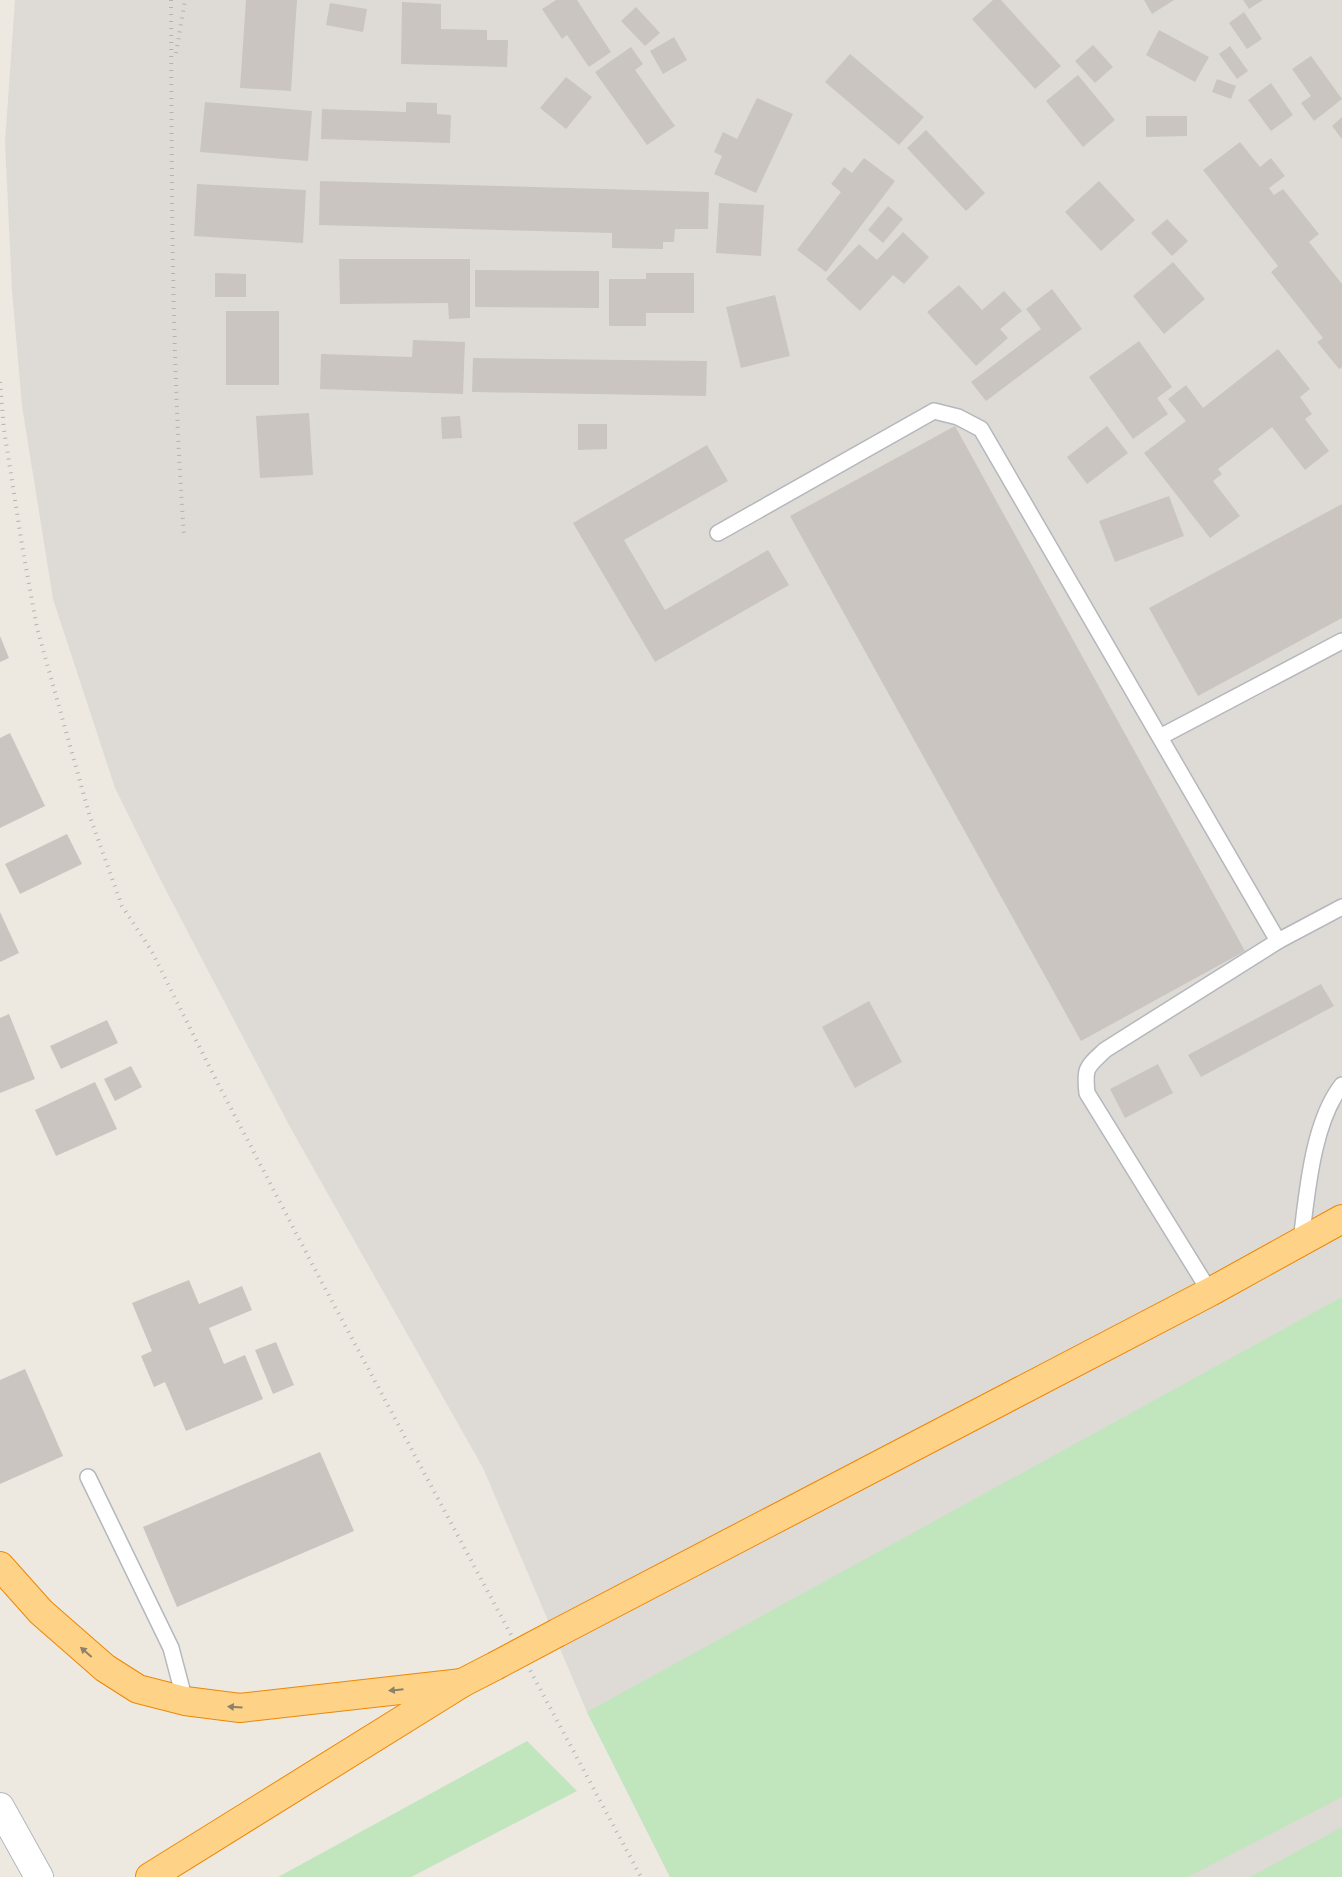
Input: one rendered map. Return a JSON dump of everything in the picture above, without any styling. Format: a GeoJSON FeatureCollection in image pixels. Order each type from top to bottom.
{"type":"FeatureCollection","features":[{"type":"Feature","properties":{"kind":"highway"},"geometry":{"type":"LineString","coordinates":[[150,1877],[462,1683],[1210,1292],[1342,1219]]}},
{"type":"Feature","properties":{"kind":"highway"},"geometry":{"type":"LineString","coordinates":[[0,1566],[40,1612],[105,1668],[138,1689],[185,1701],[240,1708],[462,1683]]}},
{"type":"Feature","properties":{"kind":"main road"},"geometry":{"type":"LineString","coordinates":[[0,1808],[39,1877]]}},
{"type":"Feature","properties":{"kind":"lane"},"geometry":{"type":"LineString","coordinates":[[718,533],[934,411],[958,417],[981,429],[1278,941]]}},
{"type":"Feature","properties":{"kind":"lane"},"geometry":{"type":"LineString","coordinates":[[1160,737],[1342,641]]}},
{"type":"Feature","properties":{"kind":"lane"},"geometry":{"type":"LineString","coordinates":[[1210,1292],[1087,1093],[1085,1074],[1090,1064],[1105,1050],[1278,941],[1342,907]]}},
{"type":"Feature","properties":{"kind":"lane"},"geometry":{"type":"LineString","coordinates":[[1301,1241],[1309,1173],[1327,1113],[1342,1085]]}},
{"type":"Feature","properties":{"kind":"lane"},"geometry":{"type":"LineString","coordinates":[[88,1477],[171,1648],[185,1701]]}},
{"type":"Feature","properties":{"kind":"shaded area"},"geometry":{"type":"Polygon","coordinates":[[[15,0],[1342,0],[1342,1877],[670,1877],[587,1712],[483,1468],[290,1127],[160,879],[115,788],[53,599],[22,406],[12,291],[5,142],[15,0]]]}},
{"type":"Feature","properties":{"kind":"green space"},"geometry":{"type":"Polygon","coordinates":[[[1342,1297],[1342,1797],[1188,1877],[670,1877],[587,1712],[1342,1297]]]}},
{"type":"Feature","properties":{"kind":"green space"},"geometry":{"type":"Polygon","coordinates":[[[527,1741],[577,1791],[411,1877],[278,1877],[527,1741]]]}},
{"type":"Feature","properties":{"kind":"green space"},"geometry":{"type":"Polygon","coordinates":[[[1342,1827],[1342,1877],[1250,1877],[1342,1827]]]}},
{"type":"Feature","properties":{"kind":"building"},"geometry":{"type":"Polygon","coordinates":[[[246,0],[297,0],[291,91],[240,88],[246,0]]]}},
{"type":"Feature","properties":{"kind":"building"},"geometry":{"type":"Polygon","coordinates":[[[556,0],[577,0],[611,52],[589,67],[567,35],[562,39],[542,9],[556,0]]]}},
{"type":"Feature","properties":{"kind":"building"},"geometry":{"type":"Polygon","coordinates":[[[993,0],[1001,0],[1061,66],[1035,89],[972,19],[993,0]]]}},
{"type":"Feature","properties":{"kind":"building"},"geometry":{"type":"Polygon","coordinates":[[[1144,0],[1174,0],[1152,14],[1144,0]]]}},
{"type":"Feature","properties":{"kind":"building"},"geometry":{"type":"Polygon","coordinates":[[[1243,0],[1263,0],[1249,9],[1243,0]]]}},
{"type":"Feature","properties":{"kind":"building"},"geometry":{"type":"Polygon","coordinates":[[[402,2],[441,4],[441,29],[487,30],[487,40],[508,40],[507,67],[401,64],[402,2]]]}},
{"type":"Feature","properties":{"kind":"building"},"geometry":{"type":"Polygon","coordinates":[[[330,3],[367,9],[363,32],[326,25],[330,3]]]}},
{"type":"Feature","properties":{"kind":"building"},"geometry":{"type":"Polygon","coordinates":[[[636,7],[660,33],[645,46],[621,21],[636,7]]]}},
{"type":"Feature","properties":{"kind":"building"},"geometry":{"type":"Polygon","coordinates":[[[1244,12],[1262,39],[1247,49],[1229,23],[1244,12]]]}},
{"type":"Feature","properties":{"kind":"building"},"geometry":{"type":"Polygon","coordinates":[[[1159,30],[1209,57],[1195,82],[1146,55],[1159,30]]]}},
{"type":"Feature","properties":{"kind":"building"},"geometry":{"type":"Polygon","coordinates":[[[674,37],[687,60],[663,74],[650,51],[674,37]]]}},
{"type":"Feature","properties":{"kind":"building"},"geometry":{"type":"Polygon","coordinates":[[[1093,45],[1113,67],[1095,83],[1075,61],[1093,45]]]}},
{"type":"Feature","properties":{"kind":"building"},"geometry":{"type":"Polygon","coordinates":[[[1230,46],[1248,71],[1237,79],[1219,54],[1230,46]]]}},
{"type":"Feature","properties":{"kind":"building"},"geometry":{"type":"Polygon","coordinates":[[[631,47],[643,64],[635,70],[675,126],[647,145],[595,72],[631,47]]]}},
{"type":"Feature","properties":{"kind":"building"},"geometry":{"type":"Polygon","coordinates":[[[850,54],[924,117],[899,145],[825,82],[850,54]]]}},
{"type":"Feature","properties":{"kind":"building"},"geometry":{"type":"Polygon","coordinates":[[[1311,56],[1342,99],[1314,121],[1301,103],[1311,96],[1292,69],[1311,56]]]}},
{"type":"Feature","properties":{"kind":"building"},"geometry":{"type":"Polygon","coordinates":[[[1078,75],[1115,120],[1083,147],[1046,101],[1078,75]]]}},
{"type":"Feature","properties":{"kind":"building"},"geometry":{"type":"Polygon","coordinates":[[[566,77],[592,97],[566,129],[540,108],[566,77]]]}},
{"type":"Feature","properties":{"kind":"building"},"geometry":{"type":"Polygon","coordinates":[[[1217,79],[1236,86],[1231,99],[1212,92],[1217,79]]]}},
{"type":"Feature","properties":{"kind":"building"},"geometry":{"type":"Polygon","coordinates":[[[1271,83],[1293,115],[1271,131],[1248,100],[1271,83]]]}},
{"type":"Feature","properties":{"kind":"building"},"geometry":{"type":"Polygon","coordinates":[[[757,98],[793,114],[756,193],[714,174],[722,156],[714,152],[723,132],[737,139],[757,98]]]}},
{"type":"Feature","properties":{"kind":"building"},"geometry":{"type":"Polygon","coordinates":[[[205,102],[312,111],[308,161],[200,152],[205,102]]]}},
{"type":"Feature","properties":{"kind":"building"},"geometry":{"type":"Polygon","coordinates":[[[406,102],[437,103],[437,114],[451,115],[450,143],[321,139],[322,109],[406,112],[406,102]]]}},
{"type":"Feature","properties":{"kind":"building"},"geometry":{"type":"Polygon","coordinates":[[[1146,116],[1187,116],[1187,136],[1146,137],[1146,116]]]}},
{"type":"Feature","properties":{"kind":"building"},"geometry":{"type":"Polygon","coordinates":[[[1342,117],[1342,139],[1332,126],[1342,117]]]}},
{"type":"Feature","properties":{"kind":"building"},"geometry":{"type":"Polygon","coordinates":[[[926,130],[985,193],[966,211],[907,148],[926,130]]]}},
{"type":"Feature","properties":{"kind":"building"},"geometry":{"type":"Polygon","coordinates":[[[1240,142],[1260,167],[1271,158],[1285,176],[1269,188],[1274,195],[1283,189],[1319,234],[1309,242],[1342,284],[1342,367],[1339,369],[1317,342],[1323,338],[1271,272],[1278,266],[1203,170],[1240,142]]]}},
{"type":"Feature","properties":{"kind":"building"},"geometry":{"type":"Polygon","coordinates":[[[864,158],[895,181],[826,272],[797,250],[841,192],[831,184],[844,167],[852,173],[864,158]]]}},
{"type":"Feature","properties":{"kind":"building"},"geometry":{"type":"Polygon","coordinates":[[[320,181],[709,192],[708,229],[675,229],[674,242],[663,242],[663,249],[612,248],[612,233],[319,225],[320,181]]]}},
{"type":"Feature","properties":{"kind":"building"},"geometry":{"type":"Polygon","coordinates":[[[1099,181],[1135,220],[1101,251],[1065,212],[1099,181]]]}},
{"type":"Feature","properties":{"kind":"building"},"geometry":{"type":"Polygon","coordinates":[[[197,184],[306,190],[303,243],[194,236],[197,184]]]}},
{"type":"Feature","properties":{"kind":"building"},"geometry":{"type":"Polygon","coordinates":[[[719,203],[764,205],[761,256],[716,253],[719,203]]]}},
{"type":"Feature","properties":{"kind":"building"},"geometry":{"type":"Polygon","coordinates":[[[888,206],[903,219],[883,243],[868,230],[888,206]]]}},
{"type":"Feature","properties":{"kind":"building"},"geometry":{"type":"Polygon","coordinates":[[[1167,219],[1188,241],[1172,256],[1151,233],[1167,219]]]}},
{"type":"Feature","properties":{"kind":"building"},"geometry":{"type":"Polygon","coordinates":[[[903,232],[929,257],[904,284],[893,275],[860,311],[826,279],[859,244],[877,260],[903,232]]]}},
{"type":"Feature","properties":{"kind":"building"},"geometry":{"type":"Polygon","coordinates":[[[339,259],[470,259],[470,318],[449,319],[448,303],[340,304],[339,259]]]}},
{"type":"Feature","properties":{"kind":"building"},"geometry":{"type":"Polygon","coordinates":[[[1173,262],[1205,299],[1164,334],[1133,296],[1173,262]]]}},
{"type":"Feature","properties":{"kind":"building"},"geometry":{"type":"Polygon","coordinates":[[[475,270],[599,271],[599,308],[475,307],[475,270]]]}},
{"type":"Feature","properties":{"kind":"building"},"geometry":{"type":"Polygon","coordinates":[[[215,273],[246,274],[246,297],[215,297],[215,273]]]}},
{"type":"Feature","properties":{"kind":"building"},"geometry":{"type":"Polygon","coordinates":[[[646,273],[694,273],[694,313],[646,313],[646,326],[609,326],[609,279],[646,279],[646,273]]]}},
{"type":"Feature","properties":{"kind":"building"},"geometry":{"type":"Polygon","coordinates":[[[959,285],[982,310],[1004,291],[1022,311],[1000,329],[1008,338],[976,366],[927,312],[959,285]]]}},
{"type":"Feature","properties":{"kind":"building"},"geometry":{"type":"Polygon","coordinates":[[[1052,289],[1082,329],[986,401],[971,382],[1041,329],[1026,309],[1052,289]]]}},
{"type":"Feature","properties":{"kind":"building"},"geometry":{"type":"Polygon","coordinates":[[[775,295],[790,356],[741,368],[726,307],[775,295]]]}},
{"type":"Feature","properties":{"kind":"building"},"geometry":{"type":"Polygon","coordinates":[[[226,311],[279,311],[279,385],[226,385],[226,311]]]}},
{"type":"Feature","properties":{"kind":"building"},"geometry":{"type":"Polygon","coordinates":[[[413,340],[465,342],[463,394],[320,389],[321,354],[412,357],[413,340]]]}},
{"type":"Feature","properties":{"kind":"building"},"geometry":{"type":"Polygon","coordinates":[[[1139,341],[1172,387],[1157,398],[1168,414],[1133,439],[1089,377],[1139,341]]]}},
{"type":"Feature","properties":{"kind":"building"},"geometry":{"type":"Polygon","coordinates":[[[1278,349],[1310,389],[1300,397],[1312,414],[1305,419],[1329,451],[1305,470],[1272,427],[1218,469],[1222,474],[1213,481],[1240,516],[1210,538],[1144,453],[1186,421],[1168,399],[1186,385],[1203,408],[1278,349]]]}},
{"type":"Feature","properties":{"kind":"building"},"geometry":{"type":"Polygon","coordinates":[[[473,358],[707,361],[706,396],[472,392],[473,358]]]}},
{"type":"Feature","properties":{"kind":"building"},"geometry":{"type":"Polygon","coordinates":[[[309,413],[313,475],[260,478],[256,416],[309,413]]]}},
{"type":"Feature","properties":{"kind":"building"},"geometry":{"type":"Polygon","coordinates":[[[460,416],[462,438],[442,439],[441,417],[460,416]]]}},
{"type":"Feature","properties":{"kind":"building"},"geometry":{"type":"Polygon","coordinates":[[[578,424],[607,424],[607,449],[578,450],[578,424]]]}},
{"type":"Feature","properties":{"kind":"building"},"geometry":{"type":"Polygon","coordinates":[[[955,426],[1245,951],[1081,1041],[790,516],[955,426]]]}},
{"type":"Feature","properties":{"kind":"building"},"geometry":{"type":"Polygon","coordinates":[[[1107,426],[1128,453],[1087,484],[1067,457],[1107,426]]]}},
{"type":"Feature","properties":{"kind":"building"},"geometry":{"type":"Polygon","coordinates":[[[707,445],[728,481],[624,540],[665,610],[768,550],[789,585],[655,662],[573,523],[707,445]]]}},
{"type":"Feature","properties":{"kind":"building"},"geometry":{"type":"Polygon","coordinates":[[[1169,496],[1184,536],[1115,562],[1099,521],[1169,496]]]}},
{"type":"Feature","properties":{"kind":"building"},"geometry":{"type":"Polygon","coordinates":[[[1342,504],[1342,618],[1198,696],[1149,608],[1342,504]]]}},
{"type":"Feature","properties":{"kind":"building"},"geometry":{"type":"Polygon","coordinates":[[[0,636],[9,658],[0,662],[0,636]]]}},
{"type":"Feature","properties":{"kind":"building"},"geometry":{"type":"Polygon","coordinates":[[[10,733],[45,806],[0,828],[0,738],[10,733]]]}},
{"type":"Feature","properties":{"kind":"building"},"geometry":{"type":"Polygon","coordinates":[[[67,834],[82,864],[20,894],[5,864],[67,834]]]}},
{"type":"Feature","properties":{"kind":"building"},"geometry":{"type":"Polygon","coordinates":[[[0,912],[19,953],[0,962],[0,912]]]}},
{"type":"Feature","properties":{"kind":"building"},"geometry":{"type":"Polygon","coordinates":[[[1321,984],[1334,1006],[1201,1077],[1188,1055],[1321,984]]]}},
{"type":"Feature","properties":{"kind":"building"},"geometry":{"type":"Polygon","coordinates":[[[869,1001],[902,1062],[855,1088],[822,1027],[869,1001]]]}},
{"type":"Feature","properties":{"kind":"building"},"geometry":{"type":"Polygon","coordinates":[[[9,1014],[35,1079],[0,1093],[0,1018],[9,1014]]]}},
{"type":"Feature","properties":{"kind":"building"},"geometry":{"type":"Polygon","coordinates":[[[107,1020],[118,1043],[61,1069],[50,1046],[107,1020]]]}},
{"type":"Feature","properties":{"kind":"building"},"geometry":{"type":"Polygon","coordinates":[[[1158,1064],[1173,1093],[1125,1118],[1110,1089],[1158,1064]]]}},
{"type":"Feature","properties":{"kind":"building"},"geometry":{"type":"Polygon","coordinates":[[[131,1066],[142,1087],[115,1101],[104,1079],[131,1066]]]}},
{"type":"Feature","properties":{"kind":"building"},"geometry":{"type":"Polygon","coordinates":[[[95,1082],[117,1129],[56,1156],[35,1110],[95,1082]]]}},
{"type":"Feature","properties":{"kind":"building"},"geometry":{"type":"Polygon","coordinates":[[[189,1280],[199,1304],[242,1286],[252,1310],[209,1328],[224,1364],[245,1355],[263,1399],[186,1431],[165,1382],[154,1387],[141,1356],[152,1351],[132,1303],[189,1280]]]}},
{"type":"Feature","properties":{"kind":"building"},"geometry":{"type":"Polygon","coordinates":[[[276,1342],[294,1385],[273,1394],[255,1350],[276,1342]]]}},
{"type":"Feature","properties":{"kind":"building"},"geometry":{"type":"Polygon","coordinates":[[[25,1369],[63,1456],[0,1484],[0,1380],[25,1369]]]}},
{"type":"Feature","properties":{"kind":"building"},"geometry":{"type":"Polygon","coordinates":[[[320,1452],[354,1531],[177,1607],[143,1527],[320,1452]]]}},
{"type":"Feature","properties":{"kind":"railway"},"geometry":{"type":"LineString","coordinates":[[171,0],[174,334],[184,535]]}},
{"type":"Feature","properties":{"kind":"railway"},"geometry":{"type":"LineString","coordinates":[[176,53],[185,0]]}},
{"type":"Feature","properties":{"kind":"railway"},"geometry":{"type":"LineString","coordinates":[[0,382],[4,430],[37,628],[90,817],[122,906],[151,950],[213,1074],[319,1277],[641,1877]]}}]}
